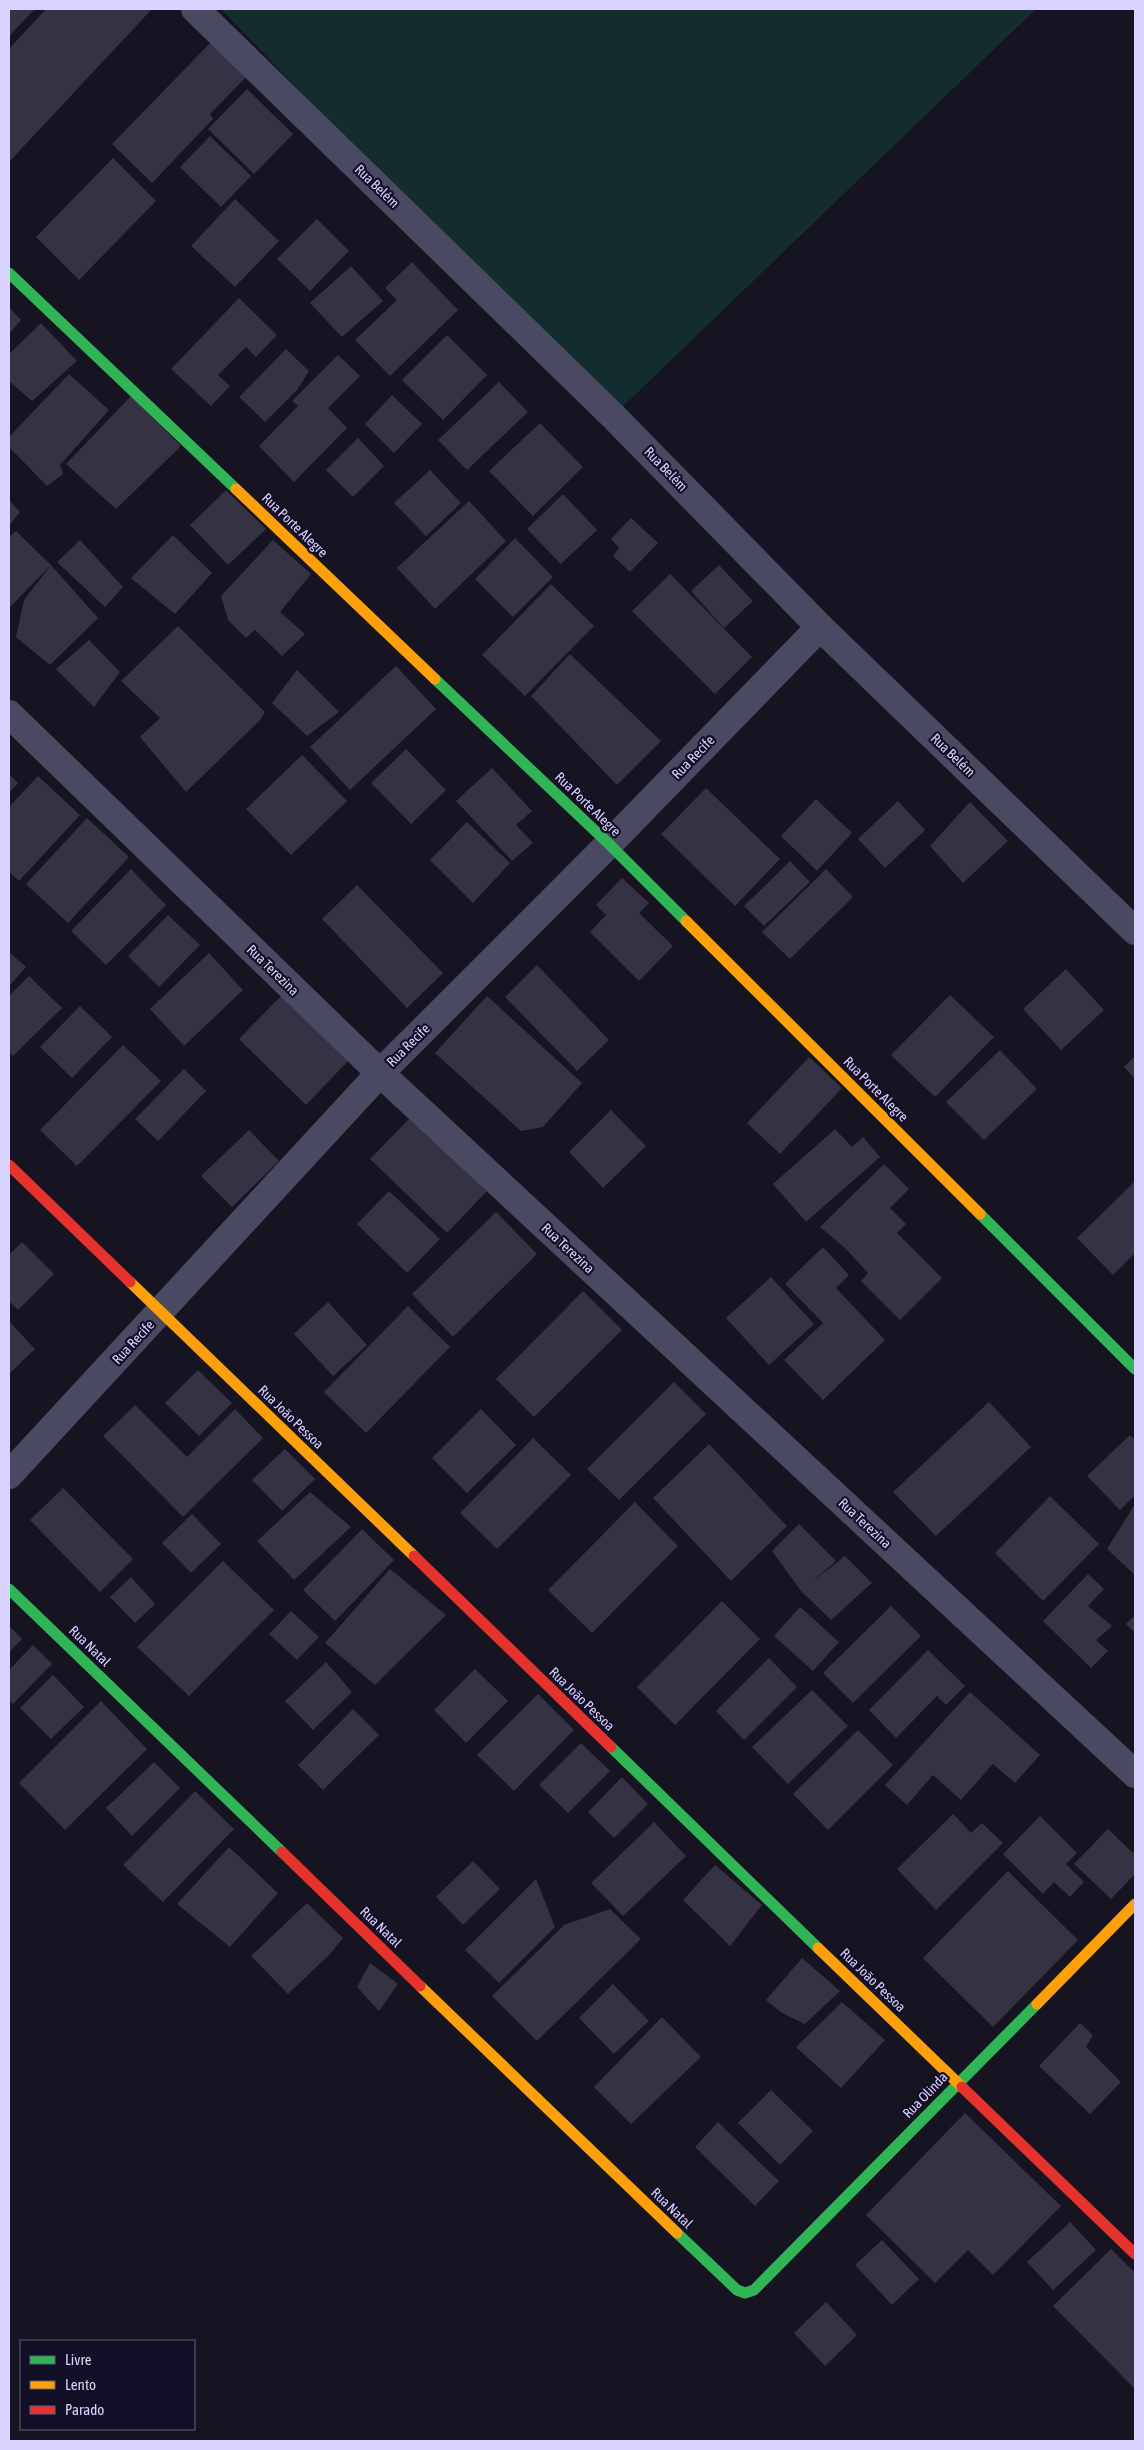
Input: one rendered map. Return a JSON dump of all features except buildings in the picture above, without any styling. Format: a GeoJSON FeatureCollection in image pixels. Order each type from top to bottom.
{"type":"FeatureCollection","features":[{"type":"Feature","properties":{"kind":"street","name":"Rua Belém"},"geometry":{"type":"LineString","coordinates":[[195,9],[613,416],[820,627],[1135,931]]}},
{"type":"Feature","properties":{"kind":"street","name":"Rua Porte Alegre"},"geometry":{"type":"LineString","coordinates":[[9,274],[609,844],[1135,1368]]}},
{"type":"Feature","properties":{"kind":"street","name":"Rua Recife"},"geometry":{"type":"LineString","coordinates":[[9,1476],[380,1073],[609,844],[820,627]]}},
{"type":"Feature","properties":{"kind":"street","name":"Rua Terezina"},"geometry":{"type":"LineString","coordinates":[[9,714],[380,1073],[1135,1774]]}},
{"type":"Feature","properties":{"kind":"street","name":"Rua João Pessoa"},"geometry":{"type":"LineString","coordinates":[[9,1165],[1135,2254]]}},
{"type":"Feature","properties":{"kind":"street","name":"Rua Natal"},"geometry":{"type":"LineString","coordinates":[[9,1589],[732,2287]]}},
{"type":"Feature","properties":{"kind":"street","name":"Rua Olinda"},"geometry":{"type":"LineString","coordinates":[[732,2287],[744,2294],[751,2293],[758,2288],[1135,1904]]}},
{"type":"Feature","properties":{"kind":"green space"},"geometry":{"type":"Polygon","coordinates":[[[221,9],[1036,9],[613,416],[221,9]]]}},
{"type":"Feature","properties":{"kind":"traffic: fast"},"geometry":{"type":"LineString","coordinates":[[9,273],[236,489]]}},
{"type":"Feature","properties":{"kind":"traffic: fast"},"geometry":{"type":"LineString","coordinates":[[435,679],[609,844],[686,921]]}},
{"type":"Feature","properties":{"kind":"traffic: fast"},"geometry":{"type":"LineString","coordinates":[[980,1214],[1135,1369]]}},
{"type":"Feature","properties":{"kind":"traffic: fast"},"geometry":{"type":"LineString","coordinates":[[9,1589],[282,1852]]}},
{"type":"Feature","properties":{"kind":"traffic: fast"},"geometry":{"type":"LineString","coordinates":[[611,1747],[818,1948]]}},
{"type":"Feature","properties":{"kind":"traffic: fast"},"geometry":{"type":"LineString","coordinates":[[677,2233],[737,2290],[745,2293],[754,2290],[1037,2004]]}},
{"type":"Feature","properties":{"kind":"traffic: slow"},"geometry":{"type":"LineString","coordinates":[[236,489],[435,679]]}},
{"type":"Feature","properties":{"kind":"traffic: slow"},"geometry":{"type":"LineString","coordinates":[[686,921],[980,1214]]}},
{"type":"Feature","properties":{"kind":"traffic: slow"},"geometry":{"type":"LineString","coordinates":[[130,1282],[414,1556]]}},
{"type":"Feature","properties":{"kind":"traffic: slow"},"geometry":{"type":"LineString","coordinates":[[1037,2004],[1135,1904]]}},
{"type":"Feature","properties":{"kind":"traffic: slow"},"geometry":{"type":"LineString","coordinates":[[818,1948],[962,2087]]}},
{"type":"Feature","properties":{"kind":"traffic: slow"},"geometry":{"type":"LineString","coordinates":[[420,1986],[677,2233]]}},
{"type":"Feature","properties":{"kind":"traffic: jam"},"geometry":{"type":"LineString","coordinates":[[9,1165],[130,1282]]}},
{"type":"Feature","properties":{"kind":"traffic: jam"},"geometry":{"type":"LineString","coordinates":[[414,1556],[611,1747]]}},
{"type":"Feature","properties":{"kind":"traffic: jam"},"geometry":{"type":"LineString","coordinates":[[282,1852],[420,1986]]}},
{"type":"Feature","properties":{"kind":"traffic: jam"},"geometry":{"type":"LineString","coordinates":[[962,2087],[1135,2254]]}}]}
